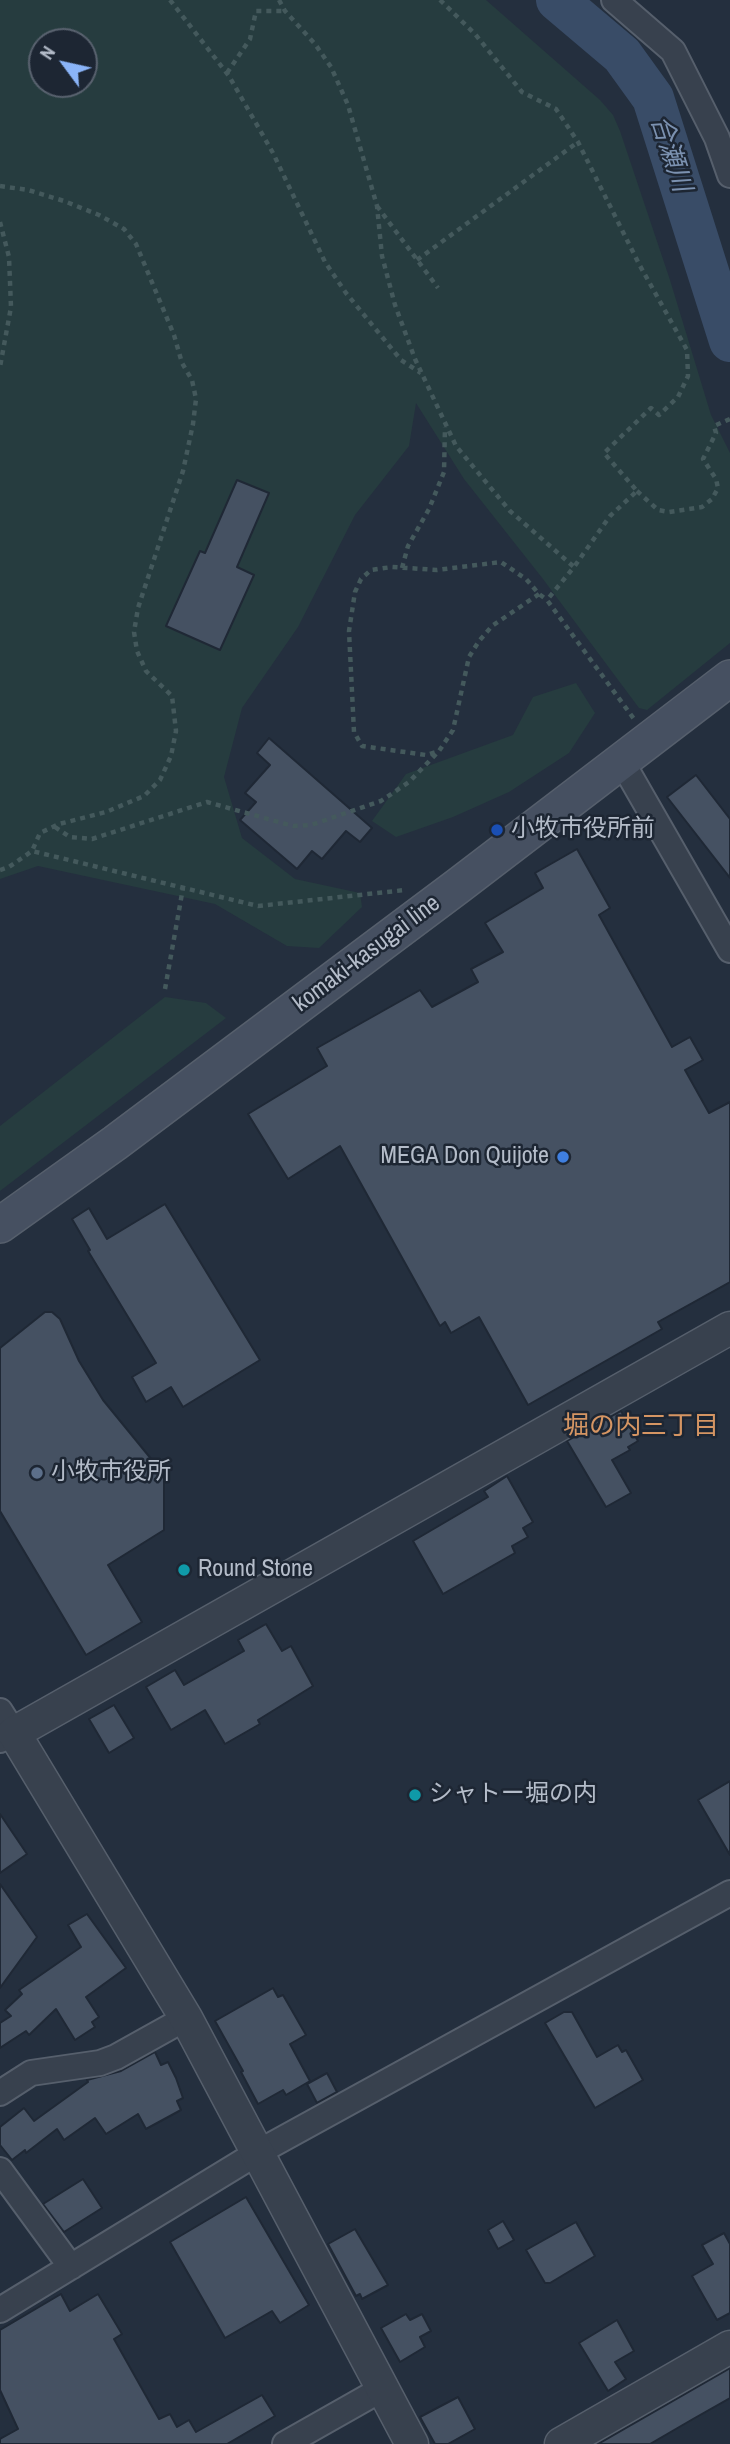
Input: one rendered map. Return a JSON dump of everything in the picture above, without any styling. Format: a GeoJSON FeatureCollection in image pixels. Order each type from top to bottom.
{"type":"FeatureCollection","features":[{"type":"Feature","properties":{"kind":"main road","name":"komaki-kasugai line"},"geometry":{"type":"LineString","coordinates":[[0,1225],[115,1143],[730,678]]}},
{"type":"Feature","properties":{"kind":"street"},"geometry":{"type":"LineString","coordinates":[[614,0],[673,51],[723,133],[730,175]]}},
{"type":"Feature","properties":{"kind":"street"},"geometry":{"type":"LineString","coordinates":[[622,762],[730,950]]}},
{"type":"Feature","properties":{"kind":"street"},"geometry":{"type":"LineString","coordinates":[[412,2444],[186,2018],[5,1728],[727,1337]]}},
{"type":"Feature","properties":{"kind":"street"},"geometry":{"type":"LineString","coordinates":[[0,2310],[257,2153],[730,1893]]}},
{"type":"Feature","properties":{"kind":"street"},"geometry":{"type":"LineString","coordinates":[[0,2093],[30,2073],[100,2063],[116,2057],[186,2018]]}},
{"type":"Feature","properties":{"kind":"street"},"geometry":{"type":"LineString","coordinates":[[0,2170],[71,2267]]}},
{"type":"Feature","properties":{"kind":"street"},"geometry":{"type":"LineString","coordinates":[[561,2444],[730,2347]]}},
{"type":"Feature","properties":{"kind":"street"},"geometry":{"type":"LineString","coordinates":[[285,2444],[382,2389]]}},
{"type":"Feature","properties":{"kind":"path"},"geometry":{"type":"LineString","coordinates":[[170,0],[227,73],[273,153],[325,262],[346,293],[401,360],[422,374]]}},
{"type":"Feature","properties":{"kind":"path"},"geometry":{"type":"LineString","coordinates":[[279,0],[331,66],[348,106],[377,206],[383,256],[395,304],[422,374],[456,446],[510,511],[574,567]]}},
{"type":"Feature","properties":{"kind":"path"},"geometry":{"type":"LineString","coordinates":[[440,0],[475,34],[522,92],[556,109],[578,142],[639,264],[687,350],[688,376],[678,397],[659,415],[652,408],[604,453],[636,491],[658,510],[702,507],[712,499],[718,488],[716,479],[703,459],[716,433],[714,426],[730,419]]}},
{"type":"Feature","properties":{"kind":"path"},"geometry":{"type":"LineString","coordinates":[[227,73],[250,38],[256,11],[285,11]]}},
{"type":"Feature","properties":{"kind":"path"},"geometry":{"type":"LineString","coordinates":[[417,260],[578,142]]}},
{"type":"Feature","properties":{"kind":"path"},"geometry":{"type":"LineString","coordinates":[[0,186],[28,190],[64,201],[99,215],[124,229],[136,244],[174,335],[182,363],[192,380],[196,399],[183,471],[138,608],[134,632],[137,651],[146,670],[172,696],[176,732],[171,757],[160,780],[144,796],[106,812],[40,833],[32,851],[0,870]]}},
{"type":"Feature","properties":{"kind":"path"},"geometry":{"type":"LineString","coordinates":[[377,206],[438,288]]}},
{"type":"Feature","properties":{"kind":"path"},"geometry":{"type":"LineString","coordinates":[[0,222],[9,257],[11,307],[0,367]]}},
{"type":"Feature","properties":{"kind":"path"},"geometry":{"type":"LineString","coordinates":[[402,568],[408,546],[429,509],[444,472],[445,423]]}},
{"type":"Feature","properties":{"kind":"path"},"geometry":{"type":"LineString","coordinates":[[547,600],[610,516],[636,491]]}},
{"type":"Feature","properties":{"kind":"path"},"geometry":{"type":"LineString","coordinates":[[439,751],[426,755],[362,746],[354,732],[349,631],[355,592],[361,579],[371,570],[438,570],[501,562],[526,579],[547,600],[650,741]]}},
{"type":"Feature","properties":{"kind":"path"},"geometry":{"type":"LineString","coordinates":[[54,827],[70,836],[92,839],[207,802],[293,826],[311,825],[381,801],[409,782],[439,751],[453,730],[470,657],[478,641],[492,626],[539,594]]}},
{"type":"Feature","properties":{"kind":"path"},"geometry":{"type":"LineString","coordinates":[[32,851],[258,906],[397,890],[409,891]]}},
{"type":"Feature","properties":{"kind":"path"},"geometry":{"type":"LineString","coordinates":[[165,989],[183,888]]}},
{"type":"Feature","properties":{"kind":"green space"},"geometry":{"type":"Polygon","coordinates":[[[0,0],[486,0],[600,100],[613,115],[620,131],[670,280],[711,415],[730,453],[730,643],[647,710],[639,708],[464,479],[416,403],[409,446],[355,515],[298,627],[242,708],[224,777],[242,838],[295,879],[360,893],[362,907],[319,948],[287,946],[215,904],[38,866],[0,879],[0,0]]]}},
{"type":"Feature","properties":{"kind":"green space"},"geometry":{"type":"Polygon","coordinates":[[[576,683],[595,713],[569,753],[509,792],[453,817],[396,837],[372,821],[406,774],[513,735],[533,697],[576,683]]]}},
{"type":"Feature","properties":{"kind":"green space"},"geometry":{"type":"Polygon","coordinates":[[[165,997],[206,1003],[226,1018],[0,1191],[0,1126],[165,997]]]}},
{"type":"Feature","properties":{"kind":"building"},"geometry":{"type":"Polygon","coordinates":[[[237,480],[269,493],[237,567],[254,575],[220,650],[166,626],[200,551],[205,553],[237,480]]]}},
{"type":"Feature","properties":{"kind":"building"},"geometry":{"type":"Polygon","coordinates":[[[269,738],[372,828],[360,842],[346,831],[322,859],[312,851],[297,869],[240,820],[256,802],[245,793],[270,765],[257,753],[269,738]]]}},
{"type":"Feature","properties":{"kind":"building"},"geometry":{"type":"Polygon","coordinates":[[[696,775],[730,819],[730,878],[667,797],[696,775]]]}},
{"type":"Feature","properties":{"kind":"building","name":"MEGA Don Quijote"},"geometry":{"type":"Polygon","coordinates":[[[577,849],[610,908],[599,915],[672,1047],[690,1037],[703,1060],[685,1070],[709,1113],[730,1102],[730,1282],[658,1322],[662,1329],[528,1405],[479,1317],[451,1333],[445,1322],[440,1326],[340,1146],[288,1179],[248,1114],[327,1066],[317,1048],[420,990],[432,1007],[478,982],[471,969],[503,952],[485,923],[543,888],[535,873],[577,849]]]}},
{"type":"Feature","properties":{"kind":"building"},"geometry":{"type":"Polygon","coordinates":[[[165,1204],[260,1360],[183,1407],[171,1387],[146,1402],[132,1377],[156,1363],[88,1251],[90,1250],[72,1219],[89,1208],[107,1239],[165,1204]]]}},
{"type":"Feature","properties":{"kind":"building"},"geometry":{"type":"Polygon","coordinates":[[[45,1312],[52,1312],[60,1319],[79,1361],[103,1400],[161,1471],[164,1479],[164,1530],[108,1565],[142,1622],[86,1655],[0,1511],[0,1348],[45,1312]]]}},
{"type":"Feature","properties":{"kind":"building"},"geometry":{"type":"Polygon","coordinates":[[[621,1411],[638,1441],[628,1447],[630,1450],[612,1460],[631,1493],[606,1507],[567,1441],[621,1411]]]}},
{"type":"Feature","properties":{"kind":"building"},"geometry":{"type":"Polygon","coordinates":[[[507,1476],[533,1522],[523,1528],[528,1537],[512,1546],[515,1553],[443,1594],[413,1541],[488,1497],[484,1491],[507,1476]]]}},
{"type":"Feature","properties":{"kind":"building"},"geometry":{"type":"Polygon","coordinates":[[[266,1624],[282,1651],[291,1646],[313,1686],[258,1720],[260,1724],[225,1744],[205,1710],[171,1730],[146,1687],[175,1670],[184,1685],[244,1651],[238,1640],[266,1624]]]}},
{"type":"Feature","properties":{"kind":"building"},"geometry":{"type":"Polygon","coordinates":[[[114,1705],[134,1738],[109,1753],[89,1719],[114,1705]]]}},
{"type":"Feature","properties":{"kind":"building"},"geometry":{"type":"Polygon","coordinates":[[[730,1781],[730,1855],[698,1800],[730,1781]]]}},
{"type":"Feature","properties":{"kind":"building"},"geometry":{"type":"Polygon","coordinates":[[[0,1814],[27,1854],[0,1873],[0,1814]]]}},
{"type":"Feature","properties":{"kind":"building"},"geometry":{"type":"Polygon","coordinates":[[[0,1884],[37,1937],[0,1988],[0,1884]]]}},
{"type":"Feature","properties":{"kind":"building"},"geometry":{"type":"Polygon","coordinates":[[[87,1914],[126,1968],[86,1997],[99,2017],[92,2022],[95,2027],[75,2040],[56,2009],[29,2035],[26,2031],[0,2048],[0,2023],[11,2016],[5,2010],[22,1994],[19,1990],[81,1947],[68,1925],[87,1914]]]}},
{"type":"Feature","properties":{"kind":"building"},"geometry":{"type":"Polygon","coordinates":[[[273,1988],[278,1997],[283,1995],[306,2035],[290,2044],[310,2081],[286,2095],[283,2090],[258,2104],[215,2021],[273,1988]]]}},
{"type":"Feature","properties":{"kind":"building"},"geometry":{"type":"Polygon","coordinates":[[[564,2012],[572,2012],[597,2057],[618,2045],[622,2052],[626,2050],[643,2080],[595,2108],[545,2023],[564,2012]]]}},
{"type":"Feature","properties":{"kind":"building"},"geometry":{"type":"Polygon","coordinates":[[[155,2052],[161,2065],[168,2062],[176,2078],[183,2098],[177,2101],[181,2110],[146,2129],[138,2114],[106,2134],[95,2118],[64,2140],[57,2129],[26,2153],[25,2150],[12,2160],[0,2145],[0,2127],[24,2108],[34,2121],[88,2082],[87,2080],[121,2071],[155,2052]]]}},
{"type":"Feature","properties":{"kind":"building"},"geometry":{"type":"Polygon","coordinates":[[[327,2073],[337,2092],[317,2103],[307,2084],[327,2073]]]}},
{"type":"Feature","properties":{"kind":"building"},"geometry":{"type":"Polygon","coordinates":[[[83,2179],[102,2208],[64,2232],[43,2204],[83,2179]]]}},
{"type":"Feature","properties":{"kind":"building"},"geometry":{"type":"Polygon","coordinates":[[[246,2197],[309,2305],[280,2323],[272,2311],[225,2338],[170,2242],[246,2197]]]}},
{"type":"Feature","properties":{"kind":"building"},"geometry":{"type":"Polygon","coordinates":[[[503,2221],[514,2240],[498,2249],[488,2230],[503,2221]]]}},
{"type":"Feature","properties":{"kind":"building"},"geometry":{"type":"Polygon","coordinates":[[[576,2222],[595,2256],[550,2283],[545,2283],[526,2250],[576,2222]]]}},
{"type":"Feature","properties":{"kind":"building"},"geometry":{"type":"Polygon","coordinates":[[[355,2229],[388,2285],[362,2299],[360,2294],[356,2296],[328,2244],[355,2229]]]}},
{"type":"Feature","properties":{"kind":"building"},"geometry":{"type":"Polygon","coordinates":[[[724,2233],[730,2244],[730,2313],[717,2320],[692,2276],[713,2264],[702,2245],[724,2233]]]}},
{"type":"Feature","properties":{"kind":"building"},"geometry":{"type":"Polygon","coordinates":[[[61,2294],[70,2311],[98,2294],[122,2334],[114,2339],[159,2419],[170,2414],[177,2427],[189,2420],[196,2432],[262,2395],[275,2416],[227,2444],[0,2444],[0,2439],[18,2429],[0,2390],[0,2330],[61,2294]]]}},
{"type":"Feature","properties":{"kind":"building"},"geometry":{"type":"Polygon","coordinates":[[[406,2314],[410,2320],[422,2314],[431,2331],[420,2337],[425,2347],[400,2362],[381,2328],[406,2314]]]}},
{"type":"Feature","properties":{"kind":"building"},"geometry":{"type":"Polygon","coordinates":[[[617,2320],[634,2351],[615,2362],[626,2379],[608,2391],[579,2343],[617,2320]]]}},
{"type":"Feature","properties":{"kind":"building"},"geometry":{"type":"Polygon","coordinates":[[[730,2368],[730,2398],[650,2444],[598,2444],[730,2368]]]}},
{"type":"Feature","properties":{"kind":"building"},"geometry":{"type":"Polygon","coordinates":[[[458,2397],[475,2429],[448,2444],[435,2444],[420,2417],[458,2397]]]}},
{"type":"Feature","properties":{"kind":"waterway","name":"合瀬川"},"geometry":{"type":"LineString","coordinates":[[557,0],[622,55],[653,98],[730,341]]}},
{"type":"Feature","properties":{"kind":"place","name":"小牧市役所前"},"geometry":{"type":"Point","coordinates":[497,830]}},
{"type":"Feature","properties":{"kind":"place","name":"MEGA Don Quijote"},"geometry":{"type":"Point","coordinates":[563,1157]}},
{"type":"Feature","properties":{"kind":"place","name":"小牧市役所"},"geometry":{"type":"Point","coordinates":[37,1473]}},
{"type":"Feature","properties":{"kind":"place","name":"Round Stone"},"geometry":{"type":"Point","coordinates":[184,1570]}},
{"type":"Feature","properties":{"kind":"place","name":"シャトー堀の内"},"geometry":{"type":"Point","coordinates":[415,1795]}},
{"type":"Feature","properties":{"kind":"district","name":"堀の内三丁目"},"geometry":{"type":"Point","coordinates":[641,1427]}}]}
